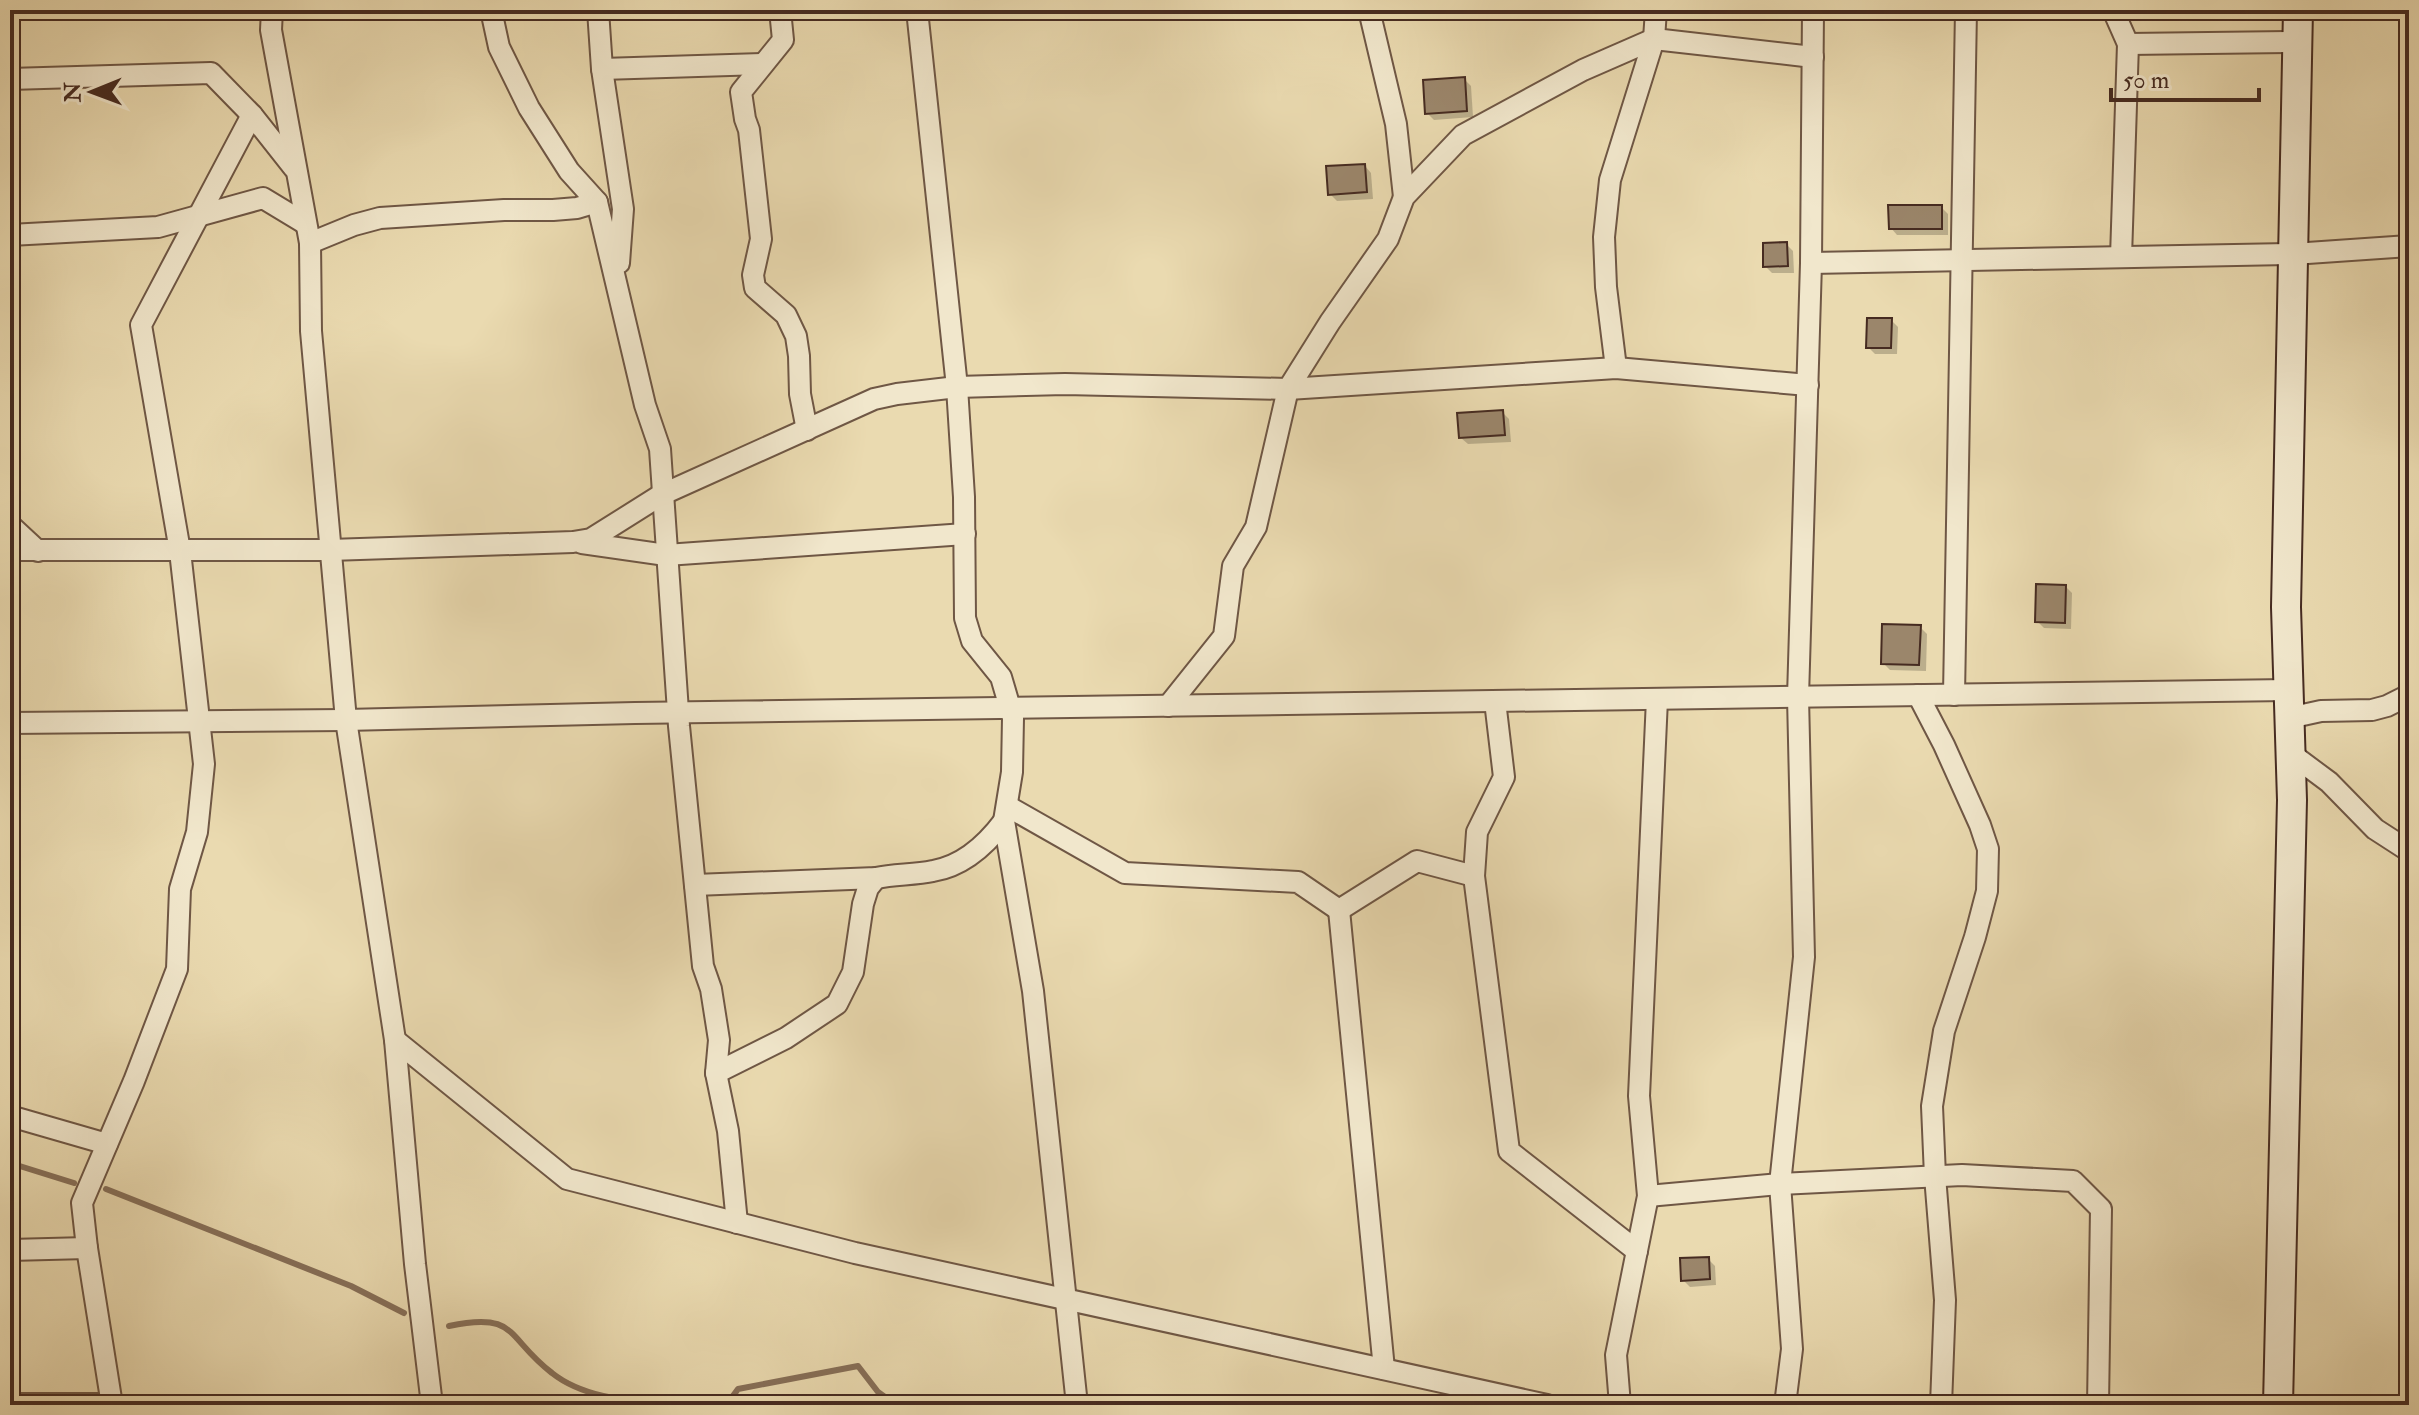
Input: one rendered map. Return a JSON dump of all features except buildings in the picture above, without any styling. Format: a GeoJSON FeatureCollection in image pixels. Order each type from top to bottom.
{"type":"FeatureCollection","features":[{"type":"Feature","properties":{"kind":"street"},"geometry":{"type":"LineString","coordinates":[[272,10],[271,30],[308,234],[311,331],[346,720],[395,1040],[415,1264],[432,1405]]}},
{"type":"Feature","properties":{"kind":"street"},"geometry":{"type":"LineString","coordinates":[[598,10],[602,69],[623,209],[617,283]]}},
{"type":"Feature","properties":{"kind":"street"},"geometry":{"type":"LineString","coordinates":[[780,10],[783,40],[741,92],[749,130],[761,239],[753,275],[755,288],[786,315],[796,336],[800,394],[807,430]]}},
{"type":"Feature","properties":{"kind":"street"},"geometry":{"type":"LineString","coordinates":[[917,10],[957,387],[965,534],[965,618],[972,641],[1001,677],[1013,718],[1012,772],[1006,814],[1033,991],[1077,1405]]}},
{"type":"Feature","properties":{"kind":"street"},"geometry":{"type":"LineString","coordinates":[[1369,10],[1396,124],[1404,197]]}},
{"type":"Feature","properties":{"kind":"street"},"geometry":{"type":"LineString","coordinates":[[1616,368],[1606,287],[1605,249],[1610,180],[1654,39],[1656,10]]}},
{"type":"Feature","properties":{"kind":"street"},"geometry":{"type":"LineString","coordinates":[[1785,1405],[1792,1349],[1780,1184],[1804,957],[1798,697],[1811,263],[1813,10]]}},
{"type":"Feature","properties":{"kind":"street"},"geometry":{"type":"LineString","coordinates":[[1954,695],[1966,10]]}},
{"type":"Feature","properties":{"kind":"street"},"geometry":{"type":"LineString","coordinates":[[2113,10],[2128,44],[2121,257]]}},
{"type":"Feature","properties":{"kind":"street"},"geometry":{"type":"LineString","coordinates":[[2278,1405],[2292,816],[2286,607],[2298,10]]}},
{"type":"Feature","properties":{"kind":"street"},"geometry":{"type":"LineString","coordinates":[[490,11],[499,47],[529,108],[569,171],[597,202],[645,405],[660,449],[678,713],[703,966],[711,989],[719,1040],[716,1073],[728,1131],[737,1223]]}},
{"type":"Feature","properties":{"kind":"street"},"geometry":{"type":"LineString","coordinates":[[1168,706],[1224,636],[1233,566],[1256,527],[1288,389],[1388,239],[1404,197],[1463,135],[1583,70],[1654,39],[1813,57]]}},
{"type":"Feature","properties":{"kind":"street"},"geometry":{"type":"LineString","coordinates":[[2128,44],[2298,42]]}},
{"type":"Feature","properties":{"kind":"street"},"geometry":{"type":"LineString","coordinates":[[602,69],[762,64]]}},
{"type":"Feature","properties":{"kind":"street"},"geometry":{"type":"LineString","coordinates":[[10,79],[211,73],[252,115],[297,171]]}},
{"type":"Feature","properties":{"kind":"street"},"geometry":{"type":"LineString","coordinates":[[10,1404],[112,1405],[82,1203],[177,969],[180,889],[197,832],[204,764],[180,551],[141,325],[252,115]]}},
{"type":"Feature","properties":{"kind":"street"},"geometry":{"type":"LineString","coordinates":[[10,235],[158,227],[263,198],[308,234],[380,218],[553,210],[597,202]]}},
{"type":"Feature","properties":{"kind":"street"},"geometry":{"type":"LineString","coordinates":[[1811,263],[2293,254],[2409,246]]}},
{"type":"Feature","properties":{"kind":"street"},"geometry":{"type":"LineString","coordinates":[[10,550],[330,550],[591,539],[661,495],[874,399],[957,387],[1065,384],[1288,389],[1616,368],[1808,385]]}},
{"type":"Feature","properties":{"kind":"street"},"geometry":{"type":"LineString","coordinates":[[10,525],[38,551]]}},
{"type":"Feature","properties":{"kind":"street"},"geometry":{"type":"LineString","coordinates":[[573,542],[666,555],[965,534]]}},
{"type":"Feature","properties":{"kind":"street"},"geometry":{"type":"LineString","coordinates":[[10,723],[1918,695],[2289,704],[2321,711],[2372,710],[2409,695]]}},
{"type":"Feature","properties":{"kind":"street"},"geometry":{"type":"LineString","coordinates":[[1918,695],[1944,745],[1988,849],[1987,891],[1944,1031],[1932,1106],[1945,1300],[1941,1405]]}},
{"type":"Feature","properties":{"kind":"street"},"geometry":{"type":"LineString","coordinates":[[1620,1405],[1616,1355],[1648,1196],[1639,1096],[1657,699]]}},
{"type":"Feature","properties":{"kind":"street"},"geometry":{"type":"LineString","coordinates":[[1495,701],[1504,777],[1477,832],[1474,876],[1509,1151],[1637,1251]]}},
{"type":"Feature","properties":{"kind":"street"},"geometry":{"type":"LineString","coordinates":[[2290,753],[2329,782],[2375,829],[2409,851]]}},
{"type":"Feature","properties":{"kind":"street"},"geometry":{"type":"LineString","coordinates":[[695,885],[876,878],[935,871],[972,855],[992,838],[1006,814]]}},
{"type":"Feature","properties":{"kind":"street"},"geometry":{"type":"LineString","coordinates":[[1006,814],[1125,873],[1298,882],[1339,910]]}},
{"type":"Feature","properties":{"kind":"street"},"geometry":{"type":"LineString","coordinates":[[1339,910],[1417,861],[1474,876]]}},
{"type":"Feature","properties":{"kind":"street"},"geometry":{"type":"LineString","coordinates":[[716,1073],[786,1038],[837,1004],[853,972],[863,904],[868,888],[876,878]]}},
{"type":"Feature","properties":{"kind":"street"},"geometry":{"type":"LineString","coordinates":[[1339,910],[1384,1369]]}},
{"type":"Feature","properties":{"kind":"street"},"geometry":{"type":"LineString","coordinates":[[395,1040],[567,1179],[855,1253],[1547,1405]]}},
{"type":"Feature","properties":{"kind":"street"},"geometry":{"type":"LineString","coordinates":[[10,1116],[107,1144]]}},
{"type":"Feature","properties":{"kind":"street"},"geometry":{"type":"LineString","coordinates":[[1648,1196],[1780,1184],[1962,1175],[2073,1181],[2101,1209],[2098,1405]]}},
{"type":"Feature","properties":{"kind":"street"},"geometry":{"type":"LineString","coordinates":[[10,1250],[87,1248]]}},
{"type":"Feature","properties":{"kind":"waterway"},"geometry":{"type":"LineString","coordinates":[[10,1163],[74,1183]]}},
{"type":"Feature","properties":{"kind":"waterway"},"geometry":{"type":"LineString","coordinates":[[106,1189],[351,1286],[404,1313]]}},
{"type":"Feature","properties":{"kind":"waterway"},"geometry":{"type":"LineString","coordinates":[[449,1326],[471,1322],[500,1325],[552,1373],[577,1388],[635,1402],[664,1405]]}},
{"type":"Feature","properties":{"kind":"waterway"},"geometry":{"type":"LineString","coordinates":[[695,1405],[730,1400],[738,1389],[858,1366],[878,1392],[896,1405]]}}]}
